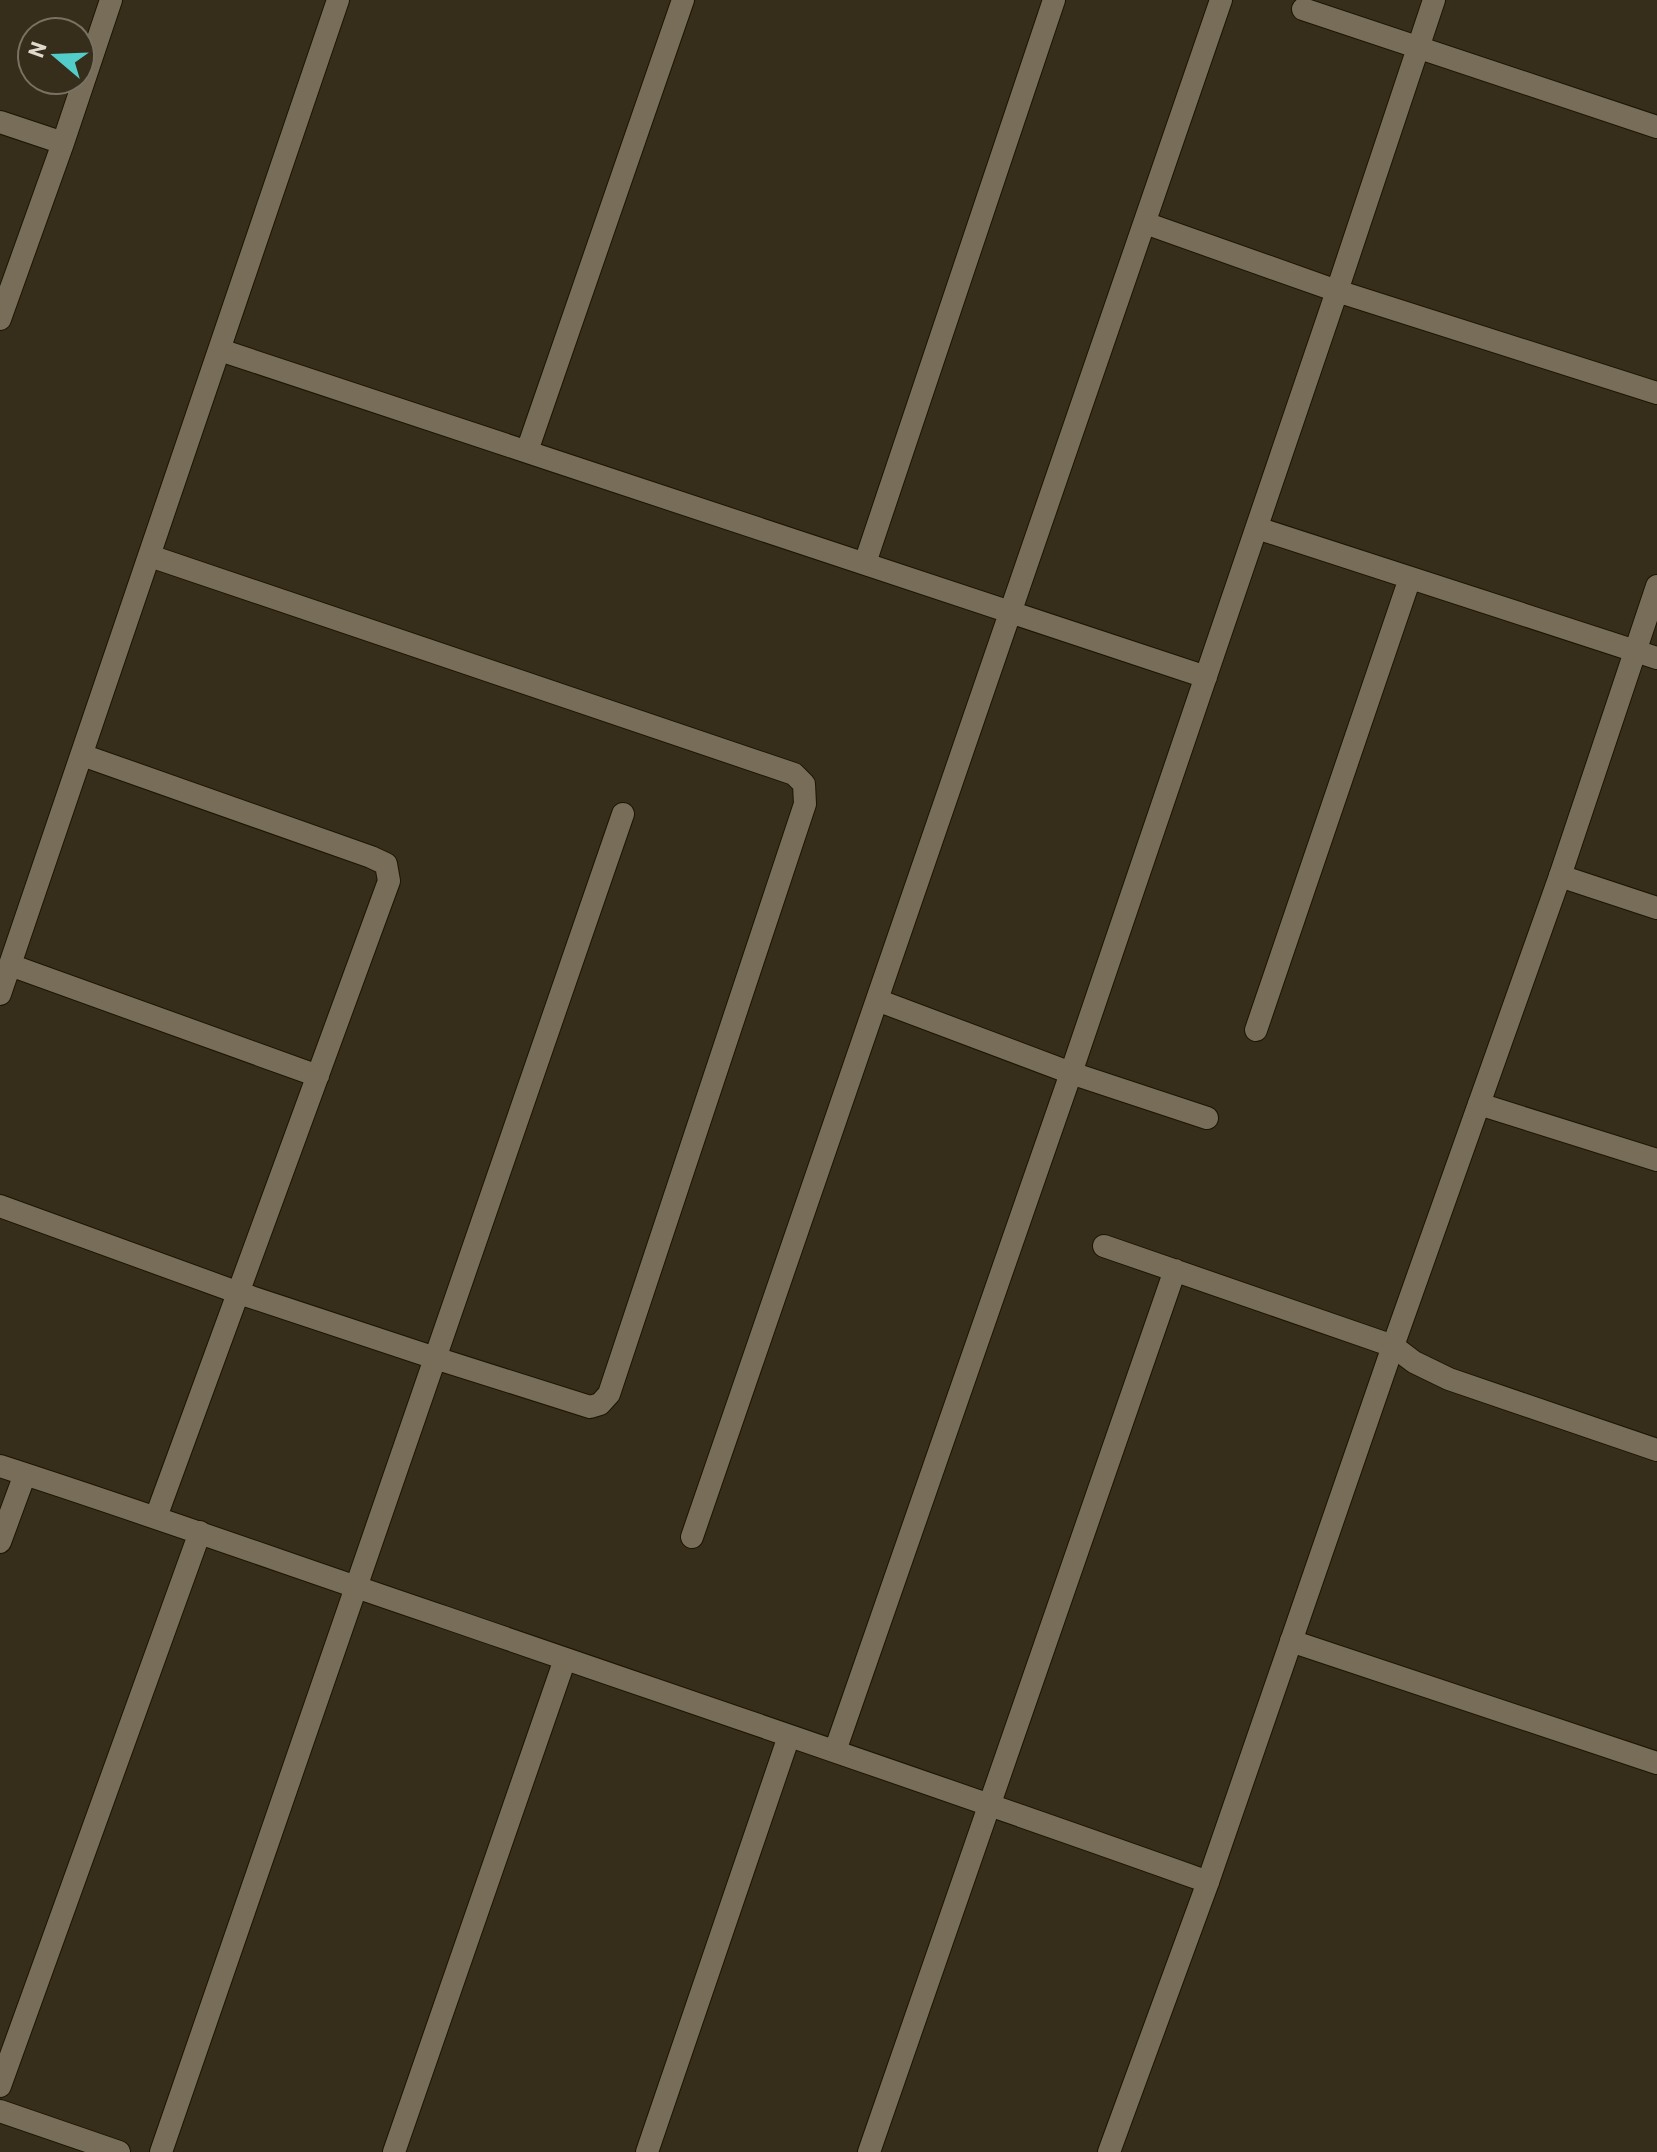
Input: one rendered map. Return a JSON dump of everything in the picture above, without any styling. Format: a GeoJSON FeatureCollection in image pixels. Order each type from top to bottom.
{"type":"FeatureCollection","features":[{"type":"Feature","properties":{"kind":"street"},"geometry":{"type":"LineString","coordinates":[[0,319],[111,0]]}},
{"type":"Feature","properties":{"kind":"street"},"geometry":{"type":"LineString","coordinates":[[0,994],[338,0]]}},
{"type":"Feature","properties":{"kind":"street"},"geometry":{"type":"LineString","coordinates":[[527,451],[683,0]]}},
{"type":"Feature","properties":{"kind":"street"},"geometry":{"type":"LineString","coordinates":[[865,563],[1054,0]]}},
{"type":"Feature","properties":{"kind":"street"},"geometry":{"type":"LineString","coordinates":[[692,1537],[1221,0]]}},
{"type":"Feature","properties":{"kind":"street"},"geometry":{"type":"LineString","coordinates":[[835,1751],[1071,1073],[1434,0]]}},
{"type":"Feature","properties":{"kind":"street"},"geometry":{"type":"LineString","coordinates":[[1303,9],[1657,127]]}},
{"type":"Feature","properties":{"kind":"street"},"geometry":{"type":"LineString","coordinates":[[0,122],[63,143]]}},
{"type":"Feature","properties":{"kind":"street"},"geometry":{"type":"LineString","coordinates":[[1145,223],[1337,291],[1657,393]]}},
{"type":"Feature","properties":{"kind":"street"},"geometry":{"type":"LineString","coordinates":[[220,350],[1206,677]]}},
{"type":"Feature","properties":{"kind":"street"},"geometry":{"type":"LineString","coordinates":[[1257,528],[1657,658]]}},
{"type":"Feature","properties":{"kind":"street"},"geometry":{"type":"LineString","coordinates":[[0,1206],[239,1293],[435,1358],[590,1407],[600,1404],[609,1394],[805,804],[804,784],[794,774],[150,556]]}},
{"type":"Feature","properties":{"kind":"street"},"geometry":{"type":"LineString","coordinates":[[1256,1030],[1410,578]]}},
{"type":"Feature","properties":{"kind":"street"},"geometry":{"type":"LineString","coordinates":[[1109,2152],[1208,1882],[1393,1346],[1560,876],[1657,586]]}},
{"type":"Feature","properties":{"kind":"street"},"geometry":{"type":"LineString","coordinates":[[82,755],[371,857],[386,864],[389,881],[156,1517]]}},
{"type":"Feature","properties":{"kind":"street"},"geometry":{"type":"LineString","coordinates":[[161,2152],[623,814]]}},
{"type":"Feature","properties":{"kind":"street"},"geometry":{"type":"LineString","coordinates":[[1560,876],[1657,908]]}},
{"type":"Feature","properties":{"kind":"street"},"geometry":{"type":"LineString","coordinates":[[10,965],[318,1076]]}},
{"type":"Feature","properties":{"kind":"street"},"geometry":{"type":"LineString","coordinates":[[877,1000],[1071,1073],[1207,1118]]}},
{"type":"Feature","properties":{"kind":"street"},"geometry":{"type":"LineString","coordinates":[[1479,1104],[1657,1160]]}},
{"type":"Feature","properties":{"kind":"street"},"geometry":{"type":"LineString","coordinates":[[1104,1246],[1393,1346],[1414,1362],[1449,1379],[1657,1450]]}},
{"type":"Feature","properties":{"kind":"street"},"geometry":{"type":"LineString","coordinates":[[869,2152],[1175,1270]]}},
{"type":"Feature","properties":{"kind":"street"},"geometry":{"type":"LineString","coordinates":[[0,1466],[200,1532],[1208,1882]]}},
{"type":"Feature","properties":{"kind":"street"},"geometry":{"type":"LineString","coordinates":[[0,1542],[25,1474]]}},
{"type":"Feature","properties":{"kind":"street"},"geometry":{"type":"LineString","coordinates":[[0,2086],[200,1532]]}},
{"type":"Feature","properties":{"kind":"street"},"geometry":{"type":"LineString","coordinates":[[1291,1641],[1657,1763]]}},
{"type":"Feature","properties":{"kind":"street"},"geometry":{"type":"LineString","coordinates":[[394,2152],[565,1659]]}},
{"type":"Feature","properties":{"kind":"street"},"geometry":{"type":"LineString","coordinates":[[647,2152],[789,1736]]}},
{"type":"Feature","properties":{"kind":"street"},"geometry":{"type":"LineString","coordinates":[[0,2111],[119,2152]]}}]}
